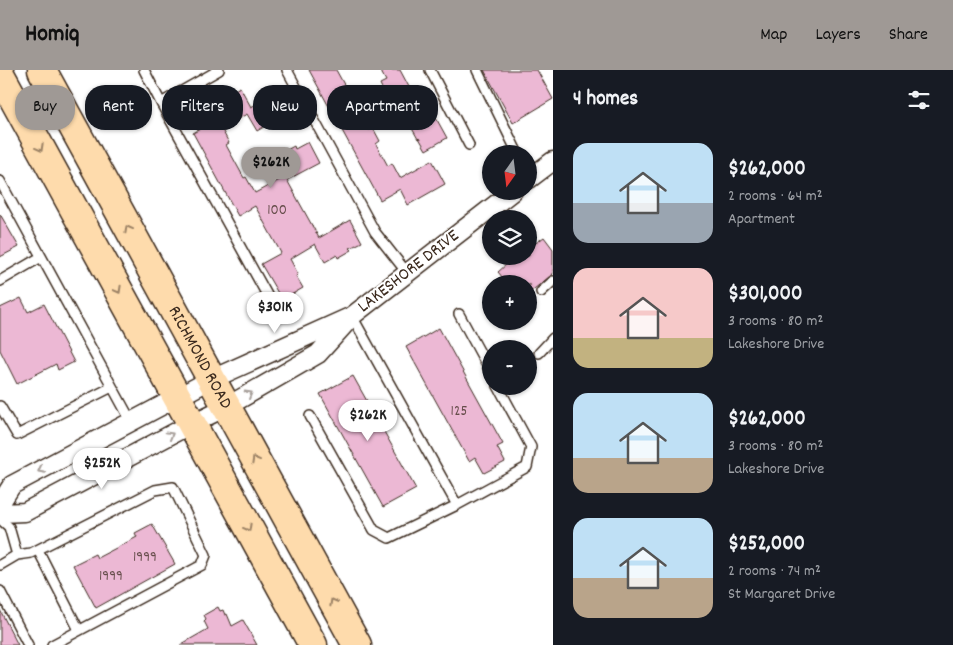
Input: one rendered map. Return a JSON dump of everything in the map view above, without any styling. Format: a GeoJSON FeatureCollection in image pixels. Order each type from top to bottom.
{"type":"FeatureCollection","features":[{"type":"Feature","properties":{"kind":"main road","name":"RICHMOND ROAD"},"geometry":{"type":"LineString","coordinates":[[42,70],[210,380],[357,645]]}},
{"type":"Feature","properties":{"kind":"main road"},"geometry":{"type":"LineString","coordinates":[[0,74],[190,424],[313,645]]}},
{"type":"Feature","properties":{"kind":"street"},"geometry":{"type":"LineString","coordinates":[[538,172],[551,166]]}},
{"type":"Feature","properties":{"kind":"street","name":"LAKESHORE DRIVE"},"geometry":{"type":"LineString","coordinates":[[0,513],[25,512],[190,424],[226,407],[318,354],[352,316],[502,200]]}},
{"type":"Feature","properties":{"kind":"street","name":"LAKESHORE DRIVE"},"geometry":{"type":"LineString","coordinates":[[0,504],[12,485],[131,421],[210,380],[352,316]]}},
{"type":"Feature","properties":{"kind":"lane"},"geometry":{"type":"LineString","coordinates":[[144,70],[162,103]]}},
{"type":"Feature","properties":{"kind":"lane"},"geometry":{"type":"LineString","coordinates":[[193,85],[219,70]]}},
{"type":"Feature","properties":{"kind":"lane"},"geometry":{"type":"LineString","coordinates":[[287,70],[375,232],[408,274]]}},
{"type":"Feature","properties":{"kind":"lane"},"geometry":{"type":"LineString","coordinates":[[430,70],[469,145]]}},
{"type":"Feature","properties":{"kind":"lane"},"geometry":{"type":"LineString","coordinates":[[477,70],[514,145]]}},
{"type":"Feature","properties":{"kind":"lane"},"geometry":{"type":"LineString","coordinates":[[177,130],[267,295]]}},
{"type":"Feature","properties":{"kind":"lane"},"geometry":{"type":"LineString","coordinates":[[0,181],[131,421]]}},
{"type":"Feature","properties":{"kind":"lane"},"geometry":{"type":"LineString","coordinates":[[0,280],[41,257]]}},
{"type":"Feature","properties":{"kind":"lane"},"geometry":{"type":"LineString","coordinates":[[541,292],[553,281]]}},
{"type":"Feature","properties":{"kind":"lane"},"geometry":{"type":"LineString","coordinates":[[459,314],[482,357]]}},
{"type":"Feature","properties":{"kind":"lane"},"geometry":{"type":"LineString","coordinates":[[352,316],[457,505]]}},
{"type":"Feature","properties":{"kind":"lane"},"geometry":{"type":"LineString","coordinates":[[538,353],[553,338]]}},
{"type":"Feature","properties":{"kind":"lane"},"geometry":{"type":"LineString","coordinates":[[0,406],[17,435],[112,387]]}},
{"type":"Feature","properties":{"kind":"lane"},"geometry":{"type":"LineString","coordinates":[[310,416],[374,530],[389,538],[457,505],[527,467],[531,447],[503,395]]}},
{"type":"Feature","properties":{"kind":"lane"},"geometry":{"type":"LineString","coordinates":[[0,565],[17,555],[32,553],[155,490],[172,488],[206,556],[202,565],[52,645]]}},
{"type":"Feature","properties":{"kind":"lane"},"geometry":{"type":"LineString","coordinates":[[0,519],[9,527],[17,555]]}},
{"type":"Feature","properties":{"kind":"lane"},"geometry":{"type":"LineString","coordinates":[[38,550],[79,630]]}},
{"type":"Feature","properties":{"kind":"lane"},"geometry":{"type":"LineString","coordinates":[[0,590],[28,645]]}},
{"type":"Feature","properties":{"kind":"building"},"geometry":{"type":"Polygon","coordinates":[[[309,70],[336,70],[344,85],[327,85],[327,103],[309,70]]]}},
{"type":"Feature","properties":{"kind":"building"},"geometry":{"type":"Polygon","coordinates":[[[380,70],[400,70],[408,85],[380,85],[386,81],[380,70]]]}},
{"type":"Feature","properties":{"kind":"building"},"geometry":{"type":"Polygon","coordinates":[[[484,70],[537,70],[553,99],[513,123],[484,70]]]}},
{"type":"Feature","properties":{"kind":"building"},"geometry":{"type":"Polygon","coordinates":[[[243,92],[251,107],[253,106],[253,124],[247,114],[243,116],[243,92]]]}},
{"type":"Feature","properties":{"kind":"building"},"geometry":{"type":"Polygon","coordinates":[[[438,122],[447,138],[426,150],[413,130],[438,130],[438,122]]]}},
{"type":"Feature","properties":{"kind":"building"},"geometry":{"type":"Polygon","coordinates":[[[198,130],[222,130],[229,143],[226,145],[244,178],[246,177],[255,193],[281,179],[272,162],[282,156],[281,153],[294,146],[295,149],[308,142],[319,163],[287,180],[319,238],[350,220],[362,242],[350,248],[352,250],[338,258],[337,255],[325,262],[315,244],[290,259],[303,288],[282,300],[261,264],[281,253],[255,206],[238,216],[193,133],[198,130]]]}},
{"type":"Feature","properties":{"kind":"building"},"geometry":{"type":"Polygon","coordinates":[[[342,130],[374,130],[380,141],[376,144],[388,166],[392,163],[400,178],[432,160],[445,184],[408,205],[400,189],[380,200],[342,130]]]}},
{"type":"Feature","properties":{"kind":"building"},"geometry":{"type":"Polygon","coordinates":[[[0,214],[19,247],[0,257],[0,214]]]}},
{"type":"Feature","properties":{"kind":"building"},"geometry":{"type":"Polygon","coordinates":[[[544,237],[553,249],[553,274],[537,287],[537,275],[500,275],[498,272],[506,265],[537,265],[537,242],[544,237]]]}},
{"type":"Feature","properties":{"kind":"building"},"geometry":{"type":"Polygon","coordinates":[[[21,298],[28,312],[44,304],[74,362],[58,370],[56,364],[17,384],[0,350],[0,308],[21,298]]]}},
{"type":"Feature","properties":{"kind":"building"},"geometry":{"type":"Polygon","coordinates":[[[439,328],[503,444],[497,447],[505,462],[484,473],[475,457],[469,461],[406,347],[439,328]]]}},
{"type":"Feature","properties":{"kind":"building"},"geometry":{"type":"Polygon","coordinates":[[[353,376],[416,489],[383,507],[320,394],[353,376]]]}},
{"type":"Feature","properties":{"kind":"building"},"geometry":{"type":"Polygon","coordinates":[[[152,524],[175,564],[96,608],[73,565],[95,554],[97,558],[137,537],[135,533],[152,524]]]}},
{"type":"Feature","properties":{"kind":"building"},"geometry":{"type":"Polygon","coordinates":[[[218,607],[220,611],[223,610],[225,615],[227,614],[232,626],[243,620],[257,645],[180,645],[208,629],[204,621],[206,619],[204,615],[218,607]]]}},
{"type":"Feature","properties":{"kind":"building"},"geometry":{"type":"Polygon","coordinates":[[[0,610],[18,645],[0,645],[0,610]]]}}]}
